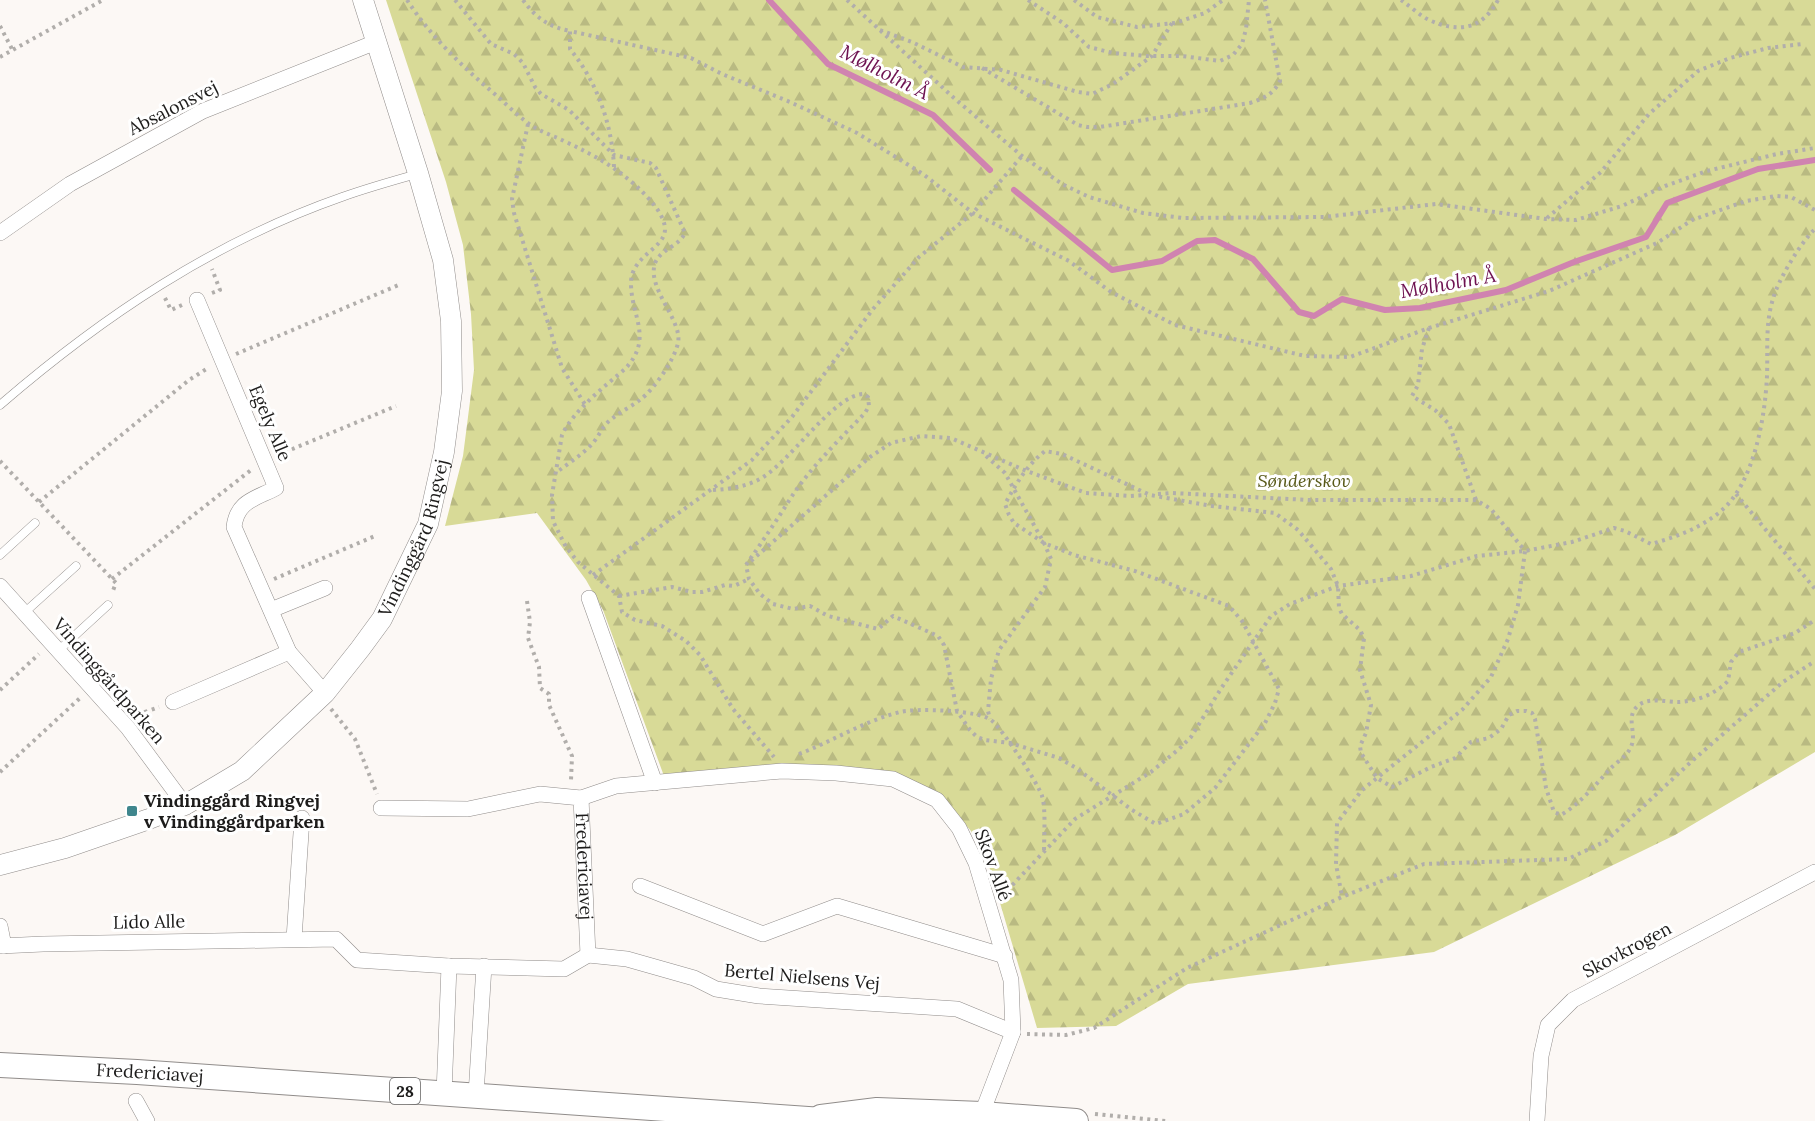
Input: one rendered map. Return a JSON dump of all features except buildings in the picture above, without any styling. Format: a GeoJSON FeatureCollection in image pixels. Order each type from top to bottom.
{"type":"FeatureCollection","features":[{"type":"Feature","properties":{"kind":"main road","name":"Fredericiavej"},"geometry":{"type":"LineString","coordinates":[[0,1065],[137,1072],[837,1121]]}},
{"type":"Feature","properties":{"kind":"main road","name":"Fredericiavej"},"geometry":{"type":"LineString","coordinates":[[809,1118],[877,1110],[981,1118],[1076,1121]]}},
{"type":"Feature","properties":{"kind":"street","name":"Vindinggård Ringvej"},"geometry":{"type":"LineString","coordinates":[[0,865],[107,835],[185,805],[242,771],[323,695],[382,620],[428,524],[444,452],[452,391],[451,321],[443,260],[363,0]]}},
{"type":"Feature","properties":{"kind":"street","name":"Absalonsvej"},"geometry":{"type":"LineString","coordinates":[[0,232],[70,184],[203,111],[376,42]]}},
{"type":"Feature","properties":{"kind":"street","name":"Egely Alle"},"geometry":{"type":"LineString","coordinates":[[196,300],[276,488],[242,505],[236,515],[234,527],[289,652],[323,695]]}},
{"type":"Feature","properties":{"kind":"street","name":"Vindinggårdparken"},"geometry":{"type":"LineString","coordinates":[[0,586],[128,728],[185,805]]}},
{"type":"Feature","properties":{"kind":"street"},"geometry":{"type":"LineString","coordinates":[[271,610],[325,588]]}},
{"type":"Feature","properties":{"kind":"street"},"geometry":{"type":"LineString","coordinates":[[589,598],[655,783]]}},
{"type":"Feature","properties":{"kind":"street"},"geometry":{"type":"LineString","coordinates":[[173,702],[289,652]]}},
{"type":"Feature","properties":{"kind":"street","name":"Skov Allé"},"geometry":{"type":"LineString","coordinates":[[576,798],[616,786],[782,771],[836,773],[893,779],[937,800],[959,828],[976,863],[1011,980],[1013,1032],[981,1118]]}},
{"type":"Feature","properties":{"kind":"street","name":"Fredericiavej"},"geometry":{"type":"LineString","coordinates":[[381,808],[468,809],[540,794],[576,798],[588,955]]}},
{"type":"Feature","properties":{"kind":"street"},"geometry":{"type":"LineString","coordinates":[[294,939],[302,818]]}},
{"type":"Feature","properties":{"kind":"street","name":"Skovkrogen"},"geometry":{"type":"LineString","coordinates":[[1537,1121],[1541,1056],[1548,1025],[1573,1000],[1815,872]]}},
{"type":"Feature","properties":{"kind":"street"},"geometry":{"type":"LineString","coordinates":[[640,886],[763,934],[837,906],[1005,956]]}},
{"type":"Feature","properties":{"kind":"street","name":"Lido Alle"},"geometry":{"type":"LineString","coordinates":[[0,926],[2,946],[336,939],[357,960],[449,966]]}},
{"type":"Feature","properties":{"kind":"street"},"geometry":{"type":"LineString","coordinates":[[444,1094],[449,966],[564,969],[588,955]]}},
{"type":"Feature","properties":{"kind":"street","name":"Bertel Nielsens Vej"},"geometry":{"type":"LineString","coordinates":[[588,955],[627,958],[694,978],[716,989],[759,996],[957,1009],[1013,1032]]}},
{"type":"Feature","properties":{"kind":"street"},"geometry":{"type":"LineString","coordinates":[[476,1095],[484,966]]}},
{"type":"Feature","properties":{"kind":"street"},"geometry":{"type":"LineString","coordinates":[[136,1101],[147,1121]]}},
{"type":"Feature","properties":{"kind":"lane"},"geometry":{"type":"LineString","coordinates":[[0,405],[94,328],[158,285],[208,257],[276,224],[342,197],[418,173]]}},
{"type":"Feature","properties":{"kind":"lane"},"geometry":{"type":"LineString","coordinates":[[0,555],[35,523]]}},
{"type":"Feature","properties":{"kind":"lane"},"geometry":{"type":"LineString","coordinates":[[24,613],[76,566]]}},
{"type":"Feature","properties":{"kind":"lane"},"geometry":{"type":"LineString","coordinates":[[55,647],[108,605]]}},
{"type":"Feature","properties":{"kind":"path"},"geometry":{"type":"LineString","coordinates":[[0,57],[103,0]]}},
{"type":"Feature","properties":{"kind":"path"},"geometry":{"type":"LineString","coordinates":[[407,0],[434,36],[468,71],[528,123],[615,167],[638,187],[657,208],[663,220],[664,236],[660,243],[644,255],[631,275],[631,292],[641,333],[639,348],[632,362],[586,406],[565,428],[562,435],[552,495],[553,521],[566,547],[578,562],[619,596],[622,612],[635,621],[662,626],[686,641],[700,654],[733,709],[773,755],[782,771],[799,754],[856,727],[903,711],[957,711],[990,719]]}},
{"type":"Feature","properties":{"kind":"path"},"geometry":{"type":"LineString","coordinates":[[455,0],[491,44],[514,54],[523,63],[541,94],[569,110],[614,155],[650,163],[656,168],[685,233],[681,240],[656,261],[653,276],[677,330],[678,343],[659,381],[641,399],[605,426],[592,444],[557,472]]}},
{"type":"Feature","properties":{"kind":"path"},"geometry":{"type":"LineString","coordinates":[[523,0],[532,12],[554,28],[692,58],[722,74],[857,133],[923,174],[973,213],[1069,261],[1111,292],[1175,325],[1305,357],[1350,357],[1429,327],[1548,291],[1657,243],[1692,220],[1746,201],[1776,196],[1791,197],[1815,210]]}},
{"type":"Feature","properties":{"kind":"path"},"geometry":{"type":"LineString","coordinates":[[847,0],[954,98],[1022,156],[1062,184],[1089,197],[1143,213],[1183,218],[1324,217],[1436,204],[1546,219],[1576,220],[1622,206],[1665,186],[1707,171],[1777,154],[1815,148]]}},
{"type":"Feature","properties":{"kind":"path"},"geometry":{"type":"LineString","coordinates":[[1028,0],[1063,23],[1089,47],[1113,53],[1182,56],[1220,61],[1233,55],[1242,44],[1249,0]]}},
{"type":"Feature","properties":{"kind":"path"},"geometry":{"type":"LineString","coordinates":[[1074,0],[1097,16],[1137,27],[1172,23],[1205,13],[1223,0]]}},
{"type":"Feature","properties":{"kind":"path"},"geometry":{"type":"LineString","coordinates":[[982,68],[1078,125],[1087,127],[1100,127],[1250,103],[1268,97],[1280,81],[1265,0]]}},
{"type":"Feature","properties":{"kind":"path"},"geometry":{"type":"LineString","coordinates":[[1401,0],[1428,20],[1464,29],[1476,25],[1488,15],[1498,0]]}},
{"type":"Feature","properties":{"kind":"path"},"geometry":{"type":"LineString","coordinates":[[879,30],[912,42],[963,67],[1001,70],[1077,92],[1092,94],[1113,84],[1152,56],[1172,23]]}},
{"type":"Feature","properties":{"kind":"path"},"geometry":{"type":"LineString","coordinates":[[0,26],[12,49]]}},
{"type":"Feature","properties":{"kind":"path"},"geometry":{"type":"LineString","coordinates":[[570,31],[570,49],[582,64],[600,99],[615,167]]}},
{"type":"Feature","properties":{"kind":"path"},"geometry":{"type":"LineString","coordinates":[[1546,219],[1601,172],[1649,114],[1698,71],[1730,58],[1768,48],[1802,44]]}},
{"type":"Feature","properties":{"kind":"path"},"geometry":{"type":"LineString","coordinates":[[528,123],[512,199],[514,213],[562,368],[586,406]]}},
{"type":"Feature","properties":{"kind":"path"},"geometry":{"type":"LineString","coordinates":[[593,575],[753,460],[792,417],[873,309],[919,257],[973,213],[1022,156]]}},
{"type":"Feature","properties":{"kind":"path"},"geometry":{"type":"LineString","coordinates":[[989,910],[1075,819],[1151,772],[1191,737],[1271,616],[1281,610],[1313,594],[1338,586],[1411,576],[1477,556],[1525,552],[1572,542],[1614,528],[1626,531],[1647,544],[1654,543],[1707,522],[1723,510],[1736,494],[1755,449],[1764,414],[1767,337],[1773,298],[1792,260],[1815,229]]}},
{"type":"Feature","properties":{"kind":"path"},"geometry":{"type":"LineString","coordinates":[[158,285],[171,310],[220,290],[208,257]]}},
{"type":"Feature","properties":{"kind":"path"},"geometry":{"type":"LineString","coordinates":[[1429,327],[1422,349],[1418,385],[1412,396],[1436,410],[1449,424],[1476,500]]}},
{"type":"Feature","properties":{"kind":"path"},"geometry":{"type":"LineString","coordinates":[[713,490],[736,488],[759,480],[778,466],[830,412],[857,394],[864,394],[868,398],[869,406],[865,413],[823,458],[792,496],[785,511],[746,565],[749,579],[766,600],[779,607],[793,609],[810,606],[828,616],[878,629],[893,616],[938,636],[944,645],[957,711],[977,737],[985,741],[1010,743],[1059,758],[1132,810],[1156,824],[1184,814],[1215,788],[1265,723],[1279,689],[1242,621],[1229,606],[1135,571],[1074,555],[1044,543],[1014,523],[1008,515],[1005,504],[1024,471],[1045,451],[1062,454],[1150,495],[1212,506],[1275,513],[1298,530],[1331,569],[1338,586],[1339,608],[1342,614],[1360,630],[1364,638],[1360,670],[1371,705],[1366,733],[1360,746],[1361,753],[1377,778],[1392,787],[1455,758],[1472,742],[1489,738],[1495,734],[1501,729],[1509,715],[1517,711],[1526,711],[1532,713],[1535,719],[1546,788],[1554,812],[1561,815],[1593,789],[1624,757],[1632,744],[1631,718],[1636,707],[1645,701],[1680,702],[1707,696],[1728,681],[1731,662],[1739,652],[1795,633],[1815,620]]}},
{"type":"Feature","properties":{"kind":"path"},"geometry":{"type":"LineString","coordinates":[[746,565],[870,457],[891,443],[921,436],[951,438],[1024,471],[1086,493],[1129,496],[1172,493],[1309,500],[1476,500],[1491,509],[1525,552],[1518,604],[1508,639],[1491,677],[1462,710],[1362,790],[1337,823],[1336,864],[1342,897]]}},
{"type":"Feature","properties":{"kind":"path"},"geometry":{"type":"LineString","coordinates":[[983,453],[1005,473],[1051,559],[1044,587],[999,650],[991,679],[988,711],[990,719],[1010,743],[1042,796],[1044,851]]}},
{"type":"Feature","properties":{"kind":"path"},"geometry":{"type":"LineString","coordinates":[[0,461],[116,583],[108,605]]}},
{"type":"Feature","properties":{"kind":"path"},"geometry":{"type":"LineString","coordinates":[[1736,494],[1815,589]]}},
{"type":"Feature","properties":{"kind":"path"},"geometry":{"type":"LineString","coordinates":[[260,585],[375,536]]}},
{"type":"Feature","properties":{"kind":"path"},"geometry":{"type":"LineString","coordinates":[[619,596],[672,587],[702,592],[725,585],[734,586],[749,579]]}},
{"type":"Feature","properties":{"kind":"path"},"geometry":{"type":"LineString","coordinates":[[527,601],[530,622],[528,638],[539,667],[540,688],[549,694],[549,705],[572,756],[576,798]]}},
{"type":"Feature","properties":{"kind":"path"},"geometry":{"type":"LineString","coordinates":[[0,690],[55,647]]}},
{"type":"Feature","properties":{"kind":"path"},"geometry":{"type":"LineString","coordinates":[[1013,1032],[1066,1035],[1094,1028],[1187,968],[1342,897],[1424,864],[1568,859],[1606,841],[1692,761],[1783,682],[1815,661]]}},
{"type":"Feature","properties":{"kind":"path"},"geometry":{"type":"LineString","coordinates":[[0,772],[92,688]]}},
{"type":"Feature","properties":{"kind":"path"},"geometry":{"type":"LineString","coordinates":[[323,695],[355,739],[381,808]]}},
{"type":"Feature","properties":{"kind":"path"},"geometry":{"type":"LineString","coordinates":[[128,728],[146,712],[173,702]]}},
{"type":"Feature","properties":{"kind":"green space","name":"Sønderskov"},"geometry":{"type":"Polygon","coordinates":[[[386,0],[1815,0],[1815,752],[1675,835],[1434,952],[1188,984],[1116,1026],[1037,1028],[990,869],[971,831],[939,794],[882,771],[664,776],[603,610],[586,580],[537,513],[445,526],[463,456],[474,370],[471,314],[463,245],[446,182],[386,0]]]}},
{"type":"Feature","properties":{"kind":"waterway","name":"Mølholm Å"},"geometry":{"type":"LineString","coordinates":[[769,0],[828,64],[933,115],[990,170]]}},
{"type":"Feature","properties":{"kind":"waterway","name":"Mølholm Å"},"geometry":{"type":"LineString","coordinates":[[1014,190],[1112,270],[1162,261],[1197,241],[1215,240],[1253,259],[1299,312],[1314,316],[1342,299],[1385,310],[1420,308],[1506,290],[1574,262],[1646,237],[1667,203],[1758,169],[1815,160]]}},
{"type":"Feature","properties":{"kind":"place","name":"Vindinggård Ringvej v Vindinggårdparken"},"geometry":{"type":"Point","coordinates":[132,811]}}]}
